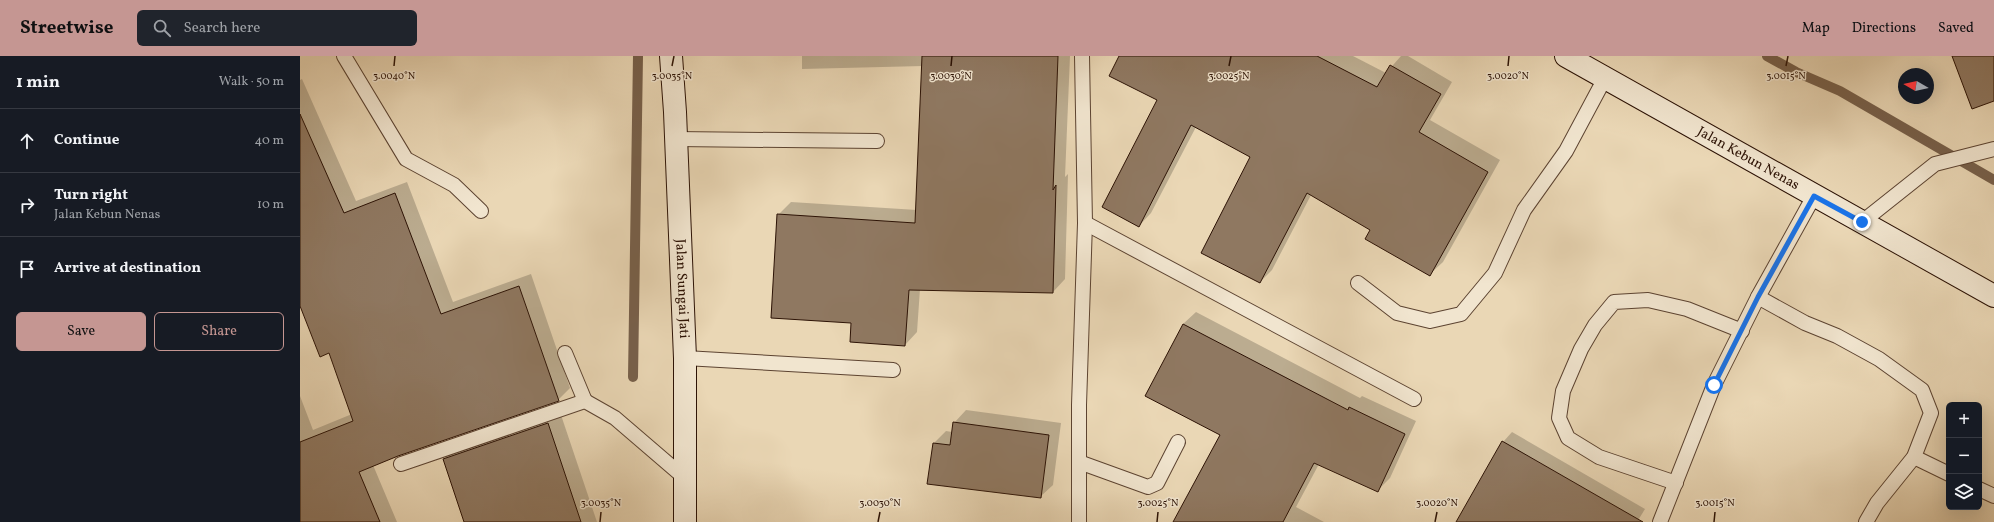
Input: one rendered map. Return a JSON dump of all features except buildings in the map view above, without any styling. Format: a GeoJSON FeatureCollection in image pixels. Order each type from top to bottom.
{"type":"FeatureCollection","features":[{"type":"Feature","properties":{"kind":"main road","name":"Jalan Sungai Jati"},"geometry":{"type":"LineString","coordinates":[[671,56],[675,112],[685,358],[685,522]]}},
{"type":"Feature","properties":{"kind":"main road"},"geometry":{"type":"LineString","coordinates":[[675,112],[684,56]]}},
{"type":"Feature","properties":{"kind":"main road","name":"Jalan Kebun Nenas"},"geometry":{"type":"LineString","coordinates":[[1566,56],[1994,296]]}},
{"type":"Feature","properties":{"kind":"lane"},"geometry":{"type":"LineString","coordinates":[[344,56],[406,159],[454,186],[482,211]]}},
{"type":"Feature","properties":{"kind":"lane"},"geometry":{"type":"LineString","coordinates":[[1079,522],[1079,405],[1085,223],[1082,56]]}},
{"type":"Feature","properties":{"kind":"lane"},"geometry":{"type":"LineString","coordinates":[[1358,283],[1397,313],[1430,321],[1462,314],[1495,273],[1524,210],[1566,151],[1605,78]]}},
{"type":"Feature","properties":{"kind":"lane"},"geometry":{"type":"LineString","coordinates":[[675,139],[877,141]]}},
{"type":"Feature","properties":{"kind":"lane"},"geometry":{"type":"LineString","coordinates":[[1862,222],[1935,164],[1989,150]]}},
{"type":"Feature","properties":{"kind":"lane"},"geometry":{"type":"LineString","coordinates":[[1660,522],[1714,385],[1758,297],[1814,196]]}},
{"type":"Feature","properties":{"kind":"lane"},"geometry":{"type":"LineString","coordinates":[[1085,223],[1414,399]]}},
{"type":"Feature","properties":{"kind":"lane"},"geometry":{"type":"LineString","coordinates":[[1758,297],[1805,323],[1837,336],[1879,358],[1922,390],[1931,413],[1914,456],[1877,503],[1866,522]]}},
{"type":"Feature","properties":{"kind":"lane"},"geometry":{"type":"LineString","coordinates":[[1676,483],[1599,457],[1568,438],[1559,418],[1563,391],[1581,349],[1595,325],[1614,302],[1648,300],[1687,309],[1742,331]]}},
{"type":"Feature","properties":{"kind":"lane"},"geometry":{"type":"LineString","coordinates":[[565,353],[585,401],[615,418],[686,479]]}},
{"type":"Feature","properties":{"kind":"lane"},"geometry":{"type":"LineString","coordinates":[[685,358],[893,370]]}},
{"type":"Feature","properties":{"kind":"lane"},"geometry":{"type":"LineString","coordinates":[[401,464],[585,401]]}},
{"type":"Feature","properties":{"kind":"lane"},"geometry":{"type":"LineString","coordinates":[[1080,462],[1148,487],[1157,483],[1178,442]]}},
{"type":"Feature","properties":{"kind":"lane"},"geometry":{"type":"LineString","coordinates":[[1914,456],[1946,472]]}},
{"type":"Feature","properties":{"kind":"lane"},"geometry":{"type":"LineString","coordinates":[[1982,490],[1994,496]]}},
{"type":"Feature","properties":{"kind":"waterway"},"geometry":{"type":"LineString","coordinates":[[633,377],[638,56]]}},
{"type":"Feature","properties":{"kind":"waterway"},"geometry":{"type":"LineString","coordinates":[[1767,56],[1796,72],[1840,91],[1994,180]]}},
{"type":"Feature","properties":{"kind":"route"},"geometry":{"type":"LineString","coordinates":[[1714,385],[1758,297],[1791,240],[1814,196],[1862,222]]}}]}
